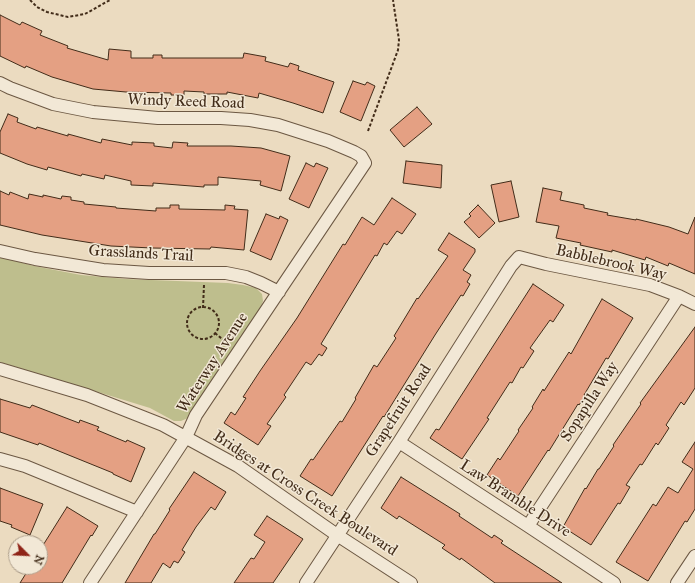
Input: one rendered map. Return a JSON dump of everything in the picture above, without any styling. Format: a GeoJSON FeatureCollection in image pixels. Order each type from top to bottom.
{"type":"FeatureCollection","features":[{"type":"Feature","properties":{"kind":"street","name":"Windy Reed Road"},"geometry":{"type":"LineString","coordinates":[[0,83],[53,104],[93,112],[158,118],[221,118],[250,120],[278,125],[328,141],[354,152],[361,156],[365,162]]}},
{"type":"Feature","properties":{"kind":"street","name":"Waterway Avenue"},"geometry":{"type":"LineString","coordinates":[[90,583],[186,437],[196,415],[365,162]]}},
{"type":"Feature","properties":{"kind":"street","name":"Grasslands Trail"},"geometry":{"type":"LineString","coordinates":[[0,250],[35,259],[103,270],[149,273],[226,273],[246,277],[279,292]]}},
{"type":"Feature","properties":{"kind":"street","name":"Babblebrook Way"},"geometry":{"type":"LineString","coordinates":[[519,257],[546,264],[650,285],[695,304]]}},
{"type":"Feature","properties":{"kind":"street","name":"Grapefruit Road"},"geometry":{"type":"LineString","coordinates":[[306,583],[399,442],[511,266],[519,257]]}},
{"type":"Feature","properties":{"kind":"street","name":"Sopapilla Way"},"geometry":{"type":"LineString","coordinates":[[528,526],[679,296]]}},
{"type":"Feature","properties":{"kind":"street","name":"Bridges at Cross Creek Boulevard"},"geometry":{"type":"LineString","coordinates":[[0,369],[87,396],[163,424],[238,466],[337,535],[411,583]]}},
{"type":"Feature","properties":{"kind":"street","name":"Law Bramble Drive"},"geometry":{"type":"LineString","coordinates":[[399,442],[614,583]]}},
{"type":"Feature","properties":{"kind":"street"},"geometry":{"type":"LineString","coordinates":[[0,460],[25,466],[137,512]]}},
{"type":"Feature","properties":{"kind":"street"},"geometry":{"type":"LineString","coordinates":[[677,583],[695,556]]}},
{"type":"Feature","properties":{"kind":"path"},"geometry":{"type":"LineString","coordinates":[[30,0],[47,12],[68,16],[85,14],[110,0]]}},
{"type":"Feature","properties":{"kind":"path"},"geometry":{"type":"LineString","coordinates":[[368,131],[398,50],[399,40],[393,0]]}},
{"type":"Feature","properties":{"kind":"path"},"geometry":{"type":"LineString","coordinates":[[203,308],[204,285]]}},
{"type":"Feature","properties":{"kind":"path"},"geometry":{"type":"LineString","coordinates":[[203,308],[210,309],[217,316],[218,326],[215,333],[209,338],[199,338],[190,333],[187,323],[191,313],[195,310],[203,308]]}},
{"type":"Feature","properties":{"kind":"path"},"geometry":{"type":"LineString","coordinates":[[215,333],[227,343]]}},
{"type":"Feature","properties":{"kind":"green space"},"geometry":{"type":"Polygon","coordinates":[[[0,257],[34,266],[81,275],[126,279],[228,283],[243,285],[256,288],[262,294],[263,301],[261,307],[188,418],[181,421],[174,421],[150,408],[0,362],[0,257]]]}},
{"type":"Feature","properties":{"kind":"building"},"geometry":{"type":"Polygon","coordinates":[[[0,15],[20,25],[22,22],[42,31],[40,35],[68,46],[67,48],[108,60],[109,49],[131,51],[131,58],[153,58],[153,55],[162,55],[162,58],[243,58],[244,53],[266,57],[265,61],[288,67],[290,63],[299,66],[298,70],[334,82],[323,113],[259,93],[258,98],[227,92],[227,94],[204,94],[204,92],[184,91],[184,95],[171,95],[171,93],[126,92],[93,89],[52,77],[26,66],[25,68],[0,56],[0,15]]]}},
{"type":"Feature","properties":{"kind":"building"},"geometry":{"type":"Polygon","coordinates":[[[353,81],[365,85],[367,82],[375,86],[361,121],[340,112],[353,81]]]}},
{"type":"Feature","properties":{"kind":"building"},"geometry":{"type":"Polygon","coordinates":[[[417,107],[432,124],[404,147],[390,130],[417,107]]]}},
{"type":"Feature","properties":{"kind":"building"},"geometry":{"type":"Polygon","coordinates":[[[8,114],[18,118],[17,122],[36,129],[37,127],[68,136],[68,134],[101,143],[102,139],[132,145],[132,142],[154,143],[154,146],[172,148],[173,142],[188,143],[187,146],[261,148],[290,156],[281,191],[260,185],[261,181],[218,177],[218,185],[204,185],[204,187],[153,183],[153,186],[131,185],[131,181],[105,175],[104,179],[82,174],[81,176],[48,167],[47,170],[0,153],[0,132],[8,114]]]}},
{"type":"Feature","properties":{"kind":"building"},"geometry":{"type":"Polygon","coordinates":[[[406,161],[442,165],[441,188],[403,183],[406,161]]]}},
{"type":"Feature","properties":{"kind":"building"},"geometry":{"type":"Polygon","coordinates":[[[306,163],[314,167],[316,163],[328,168],[309,208],[289,199],[306,163]]]}},
{"type":"Feature","properties":{"kind":"building"},"geometry":{"type":"Polygon","coordinates":[[[511,181],[519,217],[499,222],[491,185],[511,181]]]}},
{"type":"Feature","properties":{"kind":"building"},"geometry":{"type":"Polygon","coordinates":[[[543,188],[562,192],[560,200],[584,205],[584,208],[608,213],[607,215],[636,219],[669,227],[688,234],[695,217],[695,274],[669,263],[668,266],[646,257],[645,260],[612,250],[612,252],[580,245],[581,243],[556,238],[559,226],[536,222],[543,188]]]}},
{"type":"Feature","properties":{"kind":"building"},"geometry":{"type":"Polygon","coordinates":[[[0,191],[9,195],[10,192],[28,199],[29,194],[61,199],[62,196],[71,197],[71,200],[84,202],[84,204],[156,211],[156,208],[170,208],[170,205],[179,205],[179,209],[225,210],[225,205],[235,206],[234,209],[248,210],[244,250],[211,247],[210,249],[111,246],[42,235],[0,225],[0,191]]]}},
{"type":"Feature","properties":{"kind":"building"},"geometry":{"type":"Polygon","coordinates":[[[392,198],[416,214],[402,234],[397,231],[387,245],[384,243],[377,256],[375,255],[321,344],[327,348],[322,356],[319,354],[311,365],[306,362],[284,395],[286,397],[267,424],[271,426],[258,445],[224,423],[231,412],[235,415],[246,398],[243,397],[297,318],[343,244],[345,245],[362,217],[374,225],[392,198]]]}},
{"type":"Feature","properties":{"kind":"building"},"geometry":{"type":"Polygon","coordinates":[[[478,205],[495,223],[479,238],[464,222],[471,216],[469,214],[478,205]]]}},
{"type":"Feature","properties":{"kind":"building"},"geometry":{"type":"Polygon","coordinates":[[[266,214],[279,219],[280,216],[288,220],[271,260],[250,251],[266,214]]]}},
{"type":"Feature","properties":{"kind":"building"},"geometry":{"type":"Polygon","coordinates":[[[449,233],[475,249],[475,252],[463,270],[471,275],[467,282],[470,284],[463,296],[461,295],[332,496],[300,476],[340,421],[342,422],[374,365],[377,367],[396,338],[394,336],[417,298],[418,299],[448,256],[438,250],[449,233]]]}},
{"type":"Feature","properties":{"kind":"building"},"geometry":{"type":"Polygon","coordinates":[[[533,284],[564,305],[553,322],[550,320],[530,348],[534,351],[523,368],[521,367],[512,383],[510,382],[487,418],[489,419],[462,459],[430,438],[436,429],[439,430],[533,284]]]}},
{"type":"Feature","properties":{"kind":"building"},"geometry":{"type":"Polygon","coordinates":[[[602,299],[633,318],[608,359],[606,358],[584,395],[585,396],[579,405],[578,404],[549,451],[548,450],[518,496],[487,475],[498,458],[500,460],[519,431],[518,430],[533,408],[532,407],[543,389],[544,391],[569,352],[571,354],[602,299]]]}},
{"type":"Feature","properties":{"kind":"building"},"geometry":{"type":"Polygon","coordinates":[[[695,327],[695,388],[684,405],[681,402],[666,425],[669,428],[658,445],[656,443],[642,465],[640,464],[626,485],[630,487],[591,545],[563,527],[585,488],[586,489],[614,446],[613,445],[641,404],[640,403],[695,327]]]}},
{"type":"Feature","properties":{"kind":"building"},"geometry":{"type":"Polygon","coordinates":[[[0,399],[30,408],[32,405],[79,423],[80,420],[99,427],[97,430],[145,448],[131,482],[113,473],[39,443],[38,445],[0,432],[0,399]]]}},
{"type":"Feature","properties":{"kind":"building"},"geometry":{"type":"Polygon","coordinates":[[[695,442],[695,509],[687,522],[685,521],[648,581],[616,562],[653,504],[656,506],[668,487],[678,493],[693,469],[682,462],[695,442]]]}},
{"type":"Feature","properties":{"kind":"building"},"geometry":{"type":"Polygon","coordinates":[[[194,472],[226,492],[215,510],[211,507],[196,527],[182,550],[185,552],[178,563],[174,561],[170,568],[163,563],[151,583],[125,583],[170,510],[169,509],[194,472]]]}},
{"type":"Feature","properties":{"kind":"building"},"geometry":{"type":"Polygon","coordinates":[[[401,477],[460,514],[459,516],[492,538],[494,535],[503,541],[501,543],[562,583],[495,583],[461,558],[460,560],[442,548],[445,545],[399,516],[397,519],[381,508],[401,477]]]}},
{"type":"Feature","properties":{"kind":"building"},"geometry":{"type":"Polygon","coordinates":[[[0,488],[43,504],[30,535],[11,527],[12,525],[0,521],[0,488]]]}},
{"type":"Feature","properties":{"kind":"building"},"geometry":{"type":"Polygon","coordinates":[[[67,507],[98,526],[62,583],[20,583],[25,575],[48,575],[48,537],[67,507]]]}},
{"type":"Feature","properties":{"kind":"building"},"geometry":{"type":"Polygon","coordinates":[[[267,516],[303,539],[273,583],[234,583],[251,558],[254,559],[265,542],[254,535],[267,516]]]}}]}
